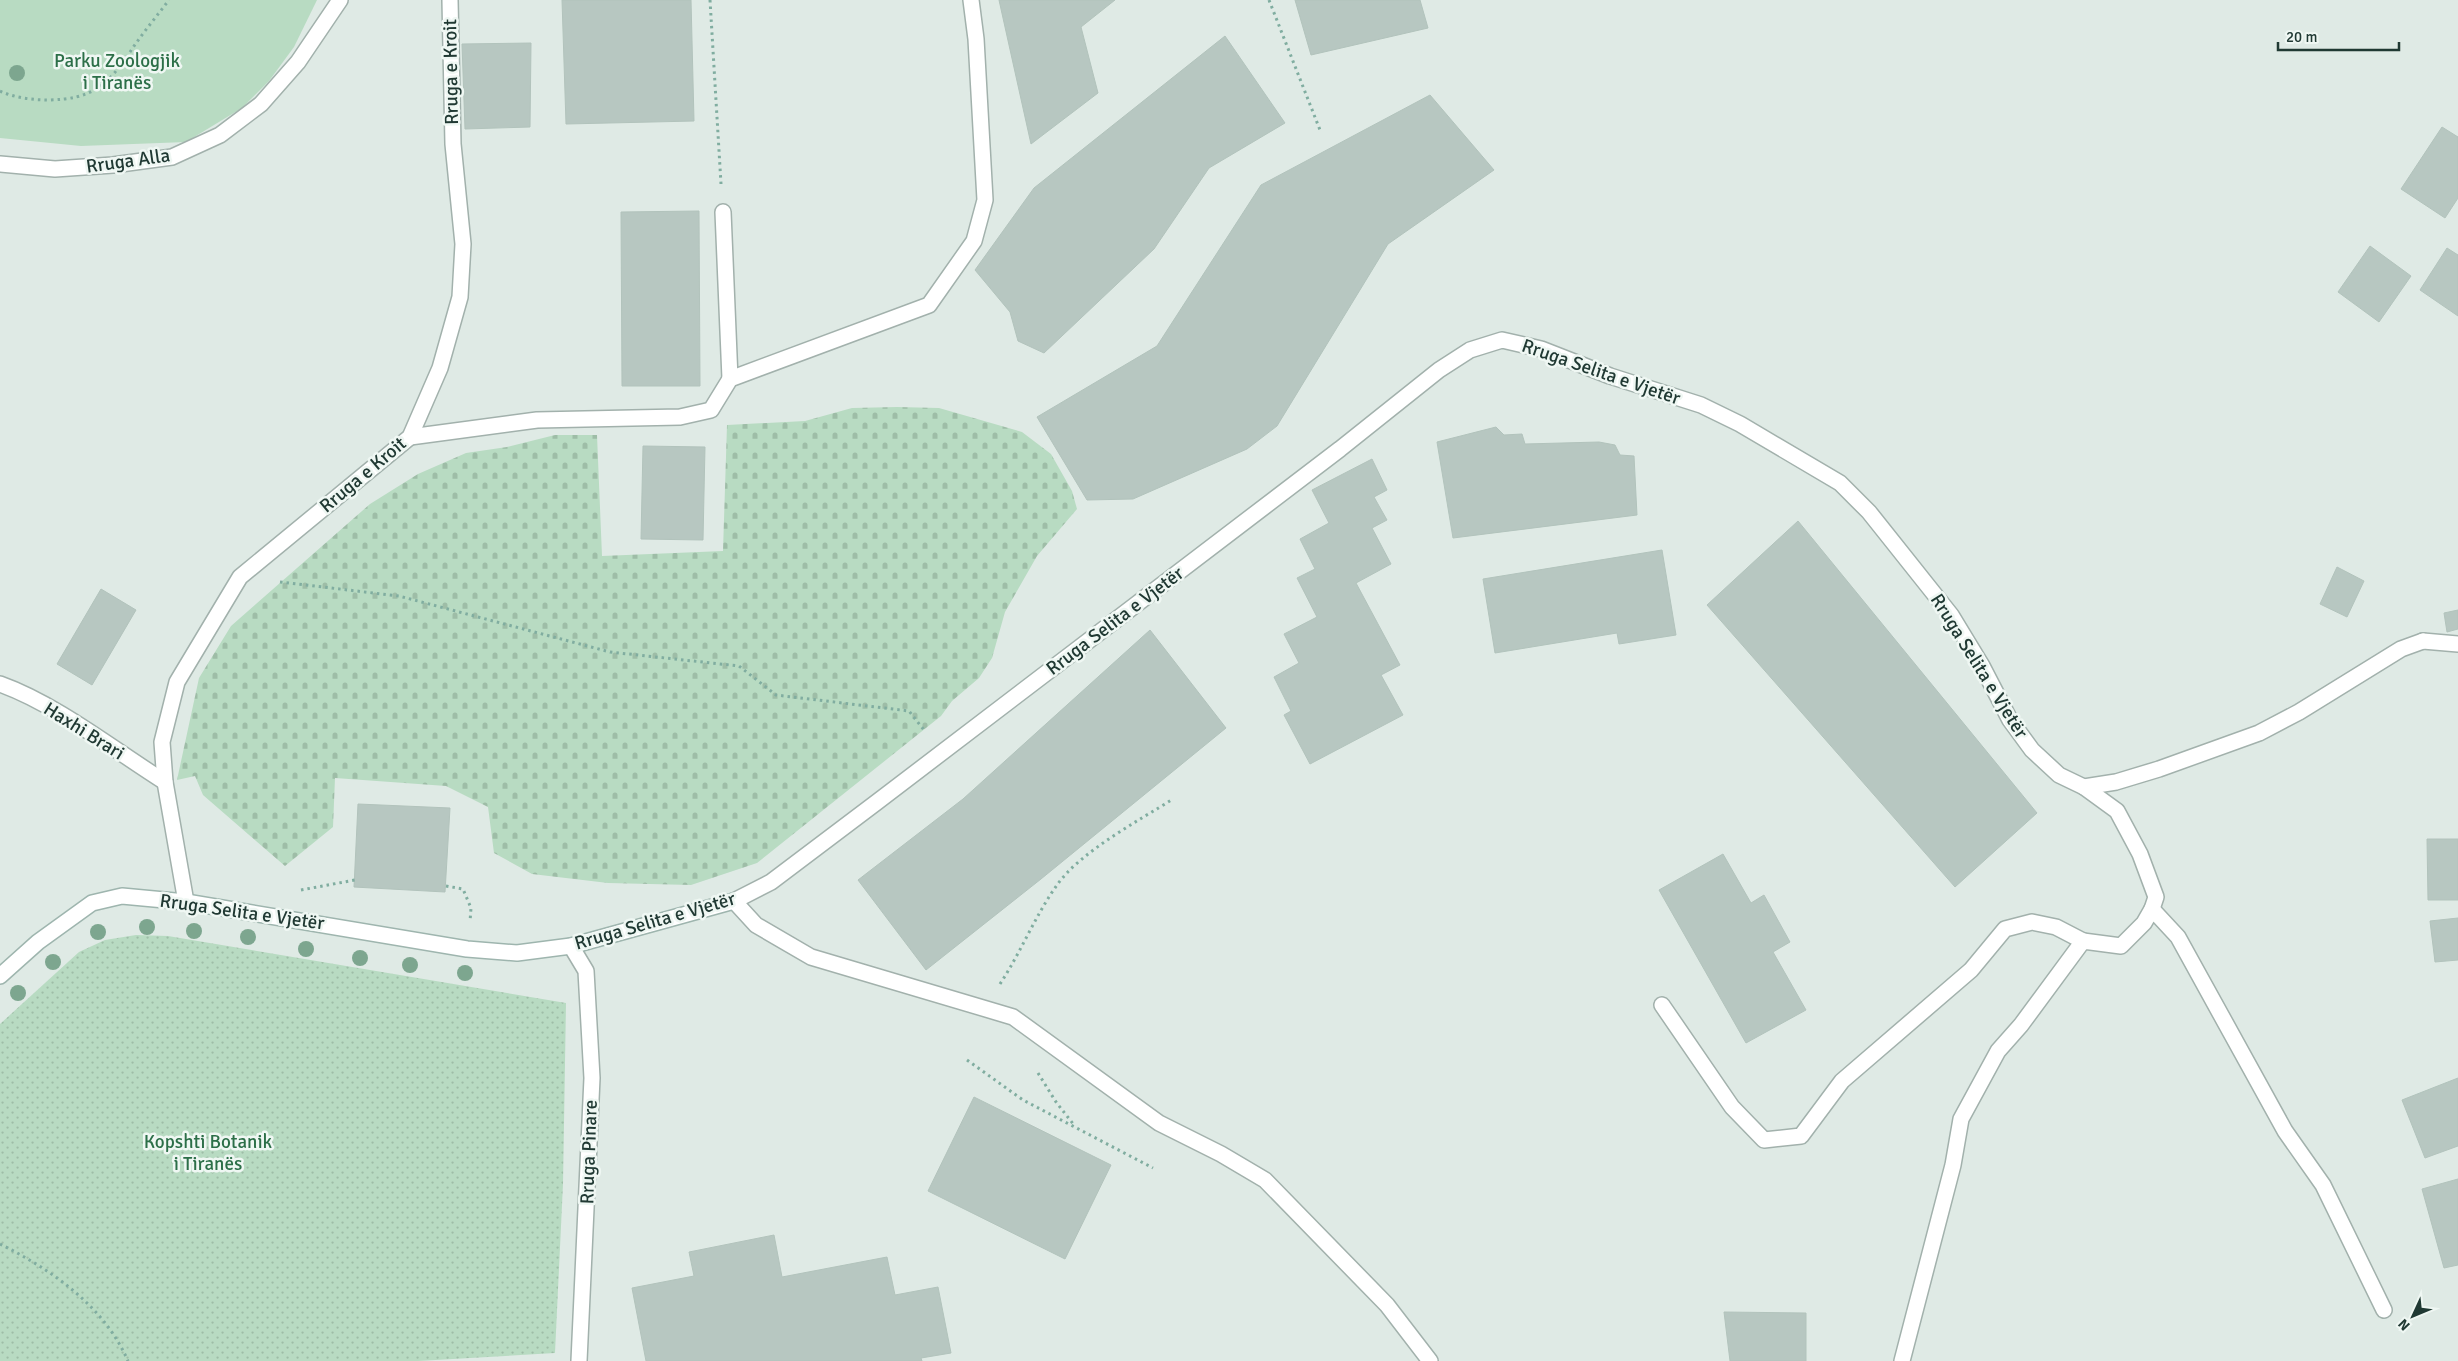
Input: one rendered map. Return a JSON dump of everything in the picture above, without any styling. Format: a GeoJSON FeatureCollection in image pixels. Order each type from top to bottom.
{"type":"FeatureCollection","features":[{"type":"Feature","properties":{"kind":"street","name":"Rruga Alla"},"geometry":{"type":"LineString","coordinates":[[0,164],[55,169],[122,164],[172,157],[220,135],[261,104],[298,62],[340,0]]}},
{"type":"Feature","properties":{"kind":"street","name":"Rruga e Kroit"},"geometry":{"type":"LineString","coordinates":[[186,902],[165,782],[162,742],[177,682],[240,578],[410,437],[440,368],[460,297],[463,244],[453,144],[450,0]]}},
{"type":"Feature","properties":{"kind":"street"},"geometry":{"type":"LineString","coordinates":[[730,379],[928,305],[974,242],[985,200],[976,39],[971,0]]}},
{"type":"Feature","properties":{"kind":"street"},"geometry":{"type":"LineString","coordinates":[[410,437],[537,420],[680,417],[711,410],[730,379],[723,212]]}},
{"type":"Feature","properties":{"kind":"street","name":"Rruga Selita e Vjetër"},"geometry":{"type":"LineString","coordinates":[[0,976],[38,942],[92,903],[122,896],[186,902],[467,949],[517,953],[571,946],[734,901],[771,882],[1332,455],[1439,370],[1470,350],[1502,340],[1541,349],[1610,376],[1701,406],[1740,424],[1840,483],[1869,512],[1951,615],[1982,666],[2010,720],[2032,750],[2059,775],[2084,787],[2117,811],[2140,854],[2156,897],[2152,909]]}},
{"type":"Feature","properties":{"kind":"street"},"geometry":{"type":"LineString","coordinates":[[2084,787],[2116,782],[2159,769],[2259,732],[2299,712],[2401,649],[2424,641],[2458,644]]}},
{"type":"Feature","properties":{"kind":"street","name":"Haxhi Brari"},"geometry":{"type":"LineString","coordinates":[[0,684],[19,691],[68,720],[165,782]]}},
{"type":"Feature","properties":{"kind":"street"},"geometry":{"type":"LineString","coordinates":[[734,901],[756,925],[811,957],[1013,1017],[1159,1123],[1221,1154],[1265,1180],[1388,1305],[1430,1361]]}},
{"type":"Feature","properties":{"kind":"street"},"geometry":{"type":"LineString","coordinates":[[1662,1005],[1732,1107],[1764,1140],[1801,1136],[1842,1081],[1971,970],[2005,928],[2032,922],[2056,927],[2083,941],[2121,946],[2144,923],[2152,909],[2178,937],[2286,1131],[2323,1185],[2384,1310]]}},
{"type":"Feature","properties":{"kind":"street"},"geometry":{"type":"LineString","coordinates":[[1902,1361],[1953,1164],[1961,1118],[1998,1051],[2021,1024],[2083,941]]}},
{"type":"Feature","properties":{"kind":"street","name":"Rruga Pinare"},"geometry":{"type":"LineString","coordinates":[[571,946],[586,971],[592,1078],[579,1361]]}},
{"type":"Feature","properties":{"kind":"path"},"geometry":{"type":"LineString","coordinates":[[0,92],[34,100],[59,100],[78,97],[103,86],[118,71],[169,0]]}},
{"type":"Feature","properties":{"kind":"path"},"geometry":{"type":"LineString","coordinates":[[710,0],[723,212]]}},
{"type":"Feature","properties":{"kind":"path"},"geometry":{"type":"LineString","coordinates":[[1269,0],[1320,130]]}},
{"type":"Feature","properties":{"kind":"path"},"geometry":{"type":"LineString","coordinates":[[240,578],[399,596],[610,652],[739,666],[776,695],[909,711],[942,753]]}},
{"type":"Feature","properties":{"kind":"path"},"geometry":{"type":"LineString","coordinates":[[984,1008],[1009,970],[1058,884],[1072,868],[1117,834],[1173,800]]}},
{"type":"Feature","properties":{"kind":"path"},"geometry":{"type":"LineString","coordinates":[[446,886],[463,889],[471,908],[467,949]]}},
{"type":"Feature","properties":{"kind":"path"},"geometry":{"type":"LineString","coordinates":[[1033,1032],[1035,1069],[1056,1102],[1076,1128]]}},
{"type":"Feature","properties":{"kind":"path"},"geometry":{"type":"LineString","coordinates":[[967,1060],[1023,1100],[1153,1168]]}},
{"type":"Feature","properties":{"kind":"path"},"geometry":{"type":"LineString","coordinates":[[0,1244],[48,1271],[96,1311],[118,1338],[128,1361]]}},
{"type":"Feature","properties":{"kind":"green space","name":"Parku Zoologjik i Tiranës"},"geometry":{"type":"Polygon","coordinates":[[[0,0],[317,0],[294,47],[269,81],[242,108],[186,142],[81,146],[0,138],[0,0]]]}},
{"type":"Feature","properties":{"kind":"green space"},"geometry":{"type":"Polygon","coordinates":[[[852,408],[939,408],[1022,432],[1051,454],[1072,491],[1077,509],[1037,556],[1005,612],[992,658],[979,678],[952,701],[941,716],[757,863],[691,885],[608,883],[532,874],[494,853],[488,807],[446,786],[335,778],[333,827],[285,866],[203,795],[195,776],[177,780],[199,678],[231,626],[370,504],[418,474],[466,453],[507,447],[555,435],[597,435],[602,556],[723,551],[727,425],[805,421],[852,408]]]}},
{"type":"Feature","properties":{"kind":"green space","name":"Kopshti Botanik i Tiranës"},"geometry":{"type":"Polygon","coordinates":[[[136,935],[168,936],[566,1003],[563,1184],[555,1353],[418,1361],[0,1361],[0,1024],[79,952],[105,940],[136,935]]]}},
{"type":"Feature","properties":{"kind":"building"},"geometry":{"type":"Polygon","coordinates":[[[562,0],[691,0],[694,121],[566,124],[562,0]]]}},
{"type":"Feature","properties":{"kind":"building"},"geometry":{"type":"Polygon","coordinates":[[[999,0],[1115,0],[1081,27],[1098,93],[1031,144],[999,0]]]}},
{"type":"Feature","properties":{"kind":"building"},"geometry":{"type":"Polygon","coordinates":[[[1295,0],[1420,0],[1428,28],[1311,55],[1295,0]]]}},
{"type":"Feature","properties":{"kind":"building"},"geometry":{"type":"Polygon","coordinates":[[[1225,36],[1285,123],[1209,168],[1154,249],[1044,353],[1018,341],[1010,312],[975,270],[1034,188],[1225,36]]]}},
{"type":"Feature","properties":{"kind":"building"},"geometry":{"type":"Polygon","coordinates":[[[531,43],[530,127],[465,129],[462,44],[531,43]]]}},
{"type":"Feature","properties":{"kind":"building"},"geometry":{"type":"Polygon","coordinates":[[[1430,95],[1494,170],[1388,244],[1277,426],[1247,449],[1133,499],[1087,500],[1037,417],[1157,346],[1261,185],[1430,95]]]}},
{"type":"Feature","properties":{"kind":"building"},"geometry":{"type":"Polygon","coordinates":[[[2442,127],[2458,137],[2458,198],[2445,218],[2401,189],[2442,127]]]}},
{"type":"Feature","properties":{"kind":"building"},"geometry":{"type":"Polygon","coordinates":[[[699,211],[700,386],[622,386],[621,212],[699,211]]]}},
{"type":"Feature","properties":{"kind":"building"},"geometry":{"type":"Polygon","coordinates":[[[2370,246],[2411,276],[2379,322],[2338,292],[2370,246]]]}},
{"type":"Feature","properties":{"kind":"building"},"geometry":{"type":"Polygon","coordinates":[[[2447,248],[2458,255],[2458,316],[2420,290],[2447,248]]]}},
{"type":"Feature","properties":{"kind":"building"},"geometry":{"type":"Polygon","coordinates":[[[1496,427],[1504,435],[1522,434],[1525,444],[1599,442],[1615,445],[1620,455],[1634,456],[1637,515],[1453,538],[1437,442],[1496,427]]]}},
{"type":"Feature","properties":{"kind":"building"},"geometry":{"type":"Polygon","coordinates":[[[643,446],[705,447],[703,540],[641,539],[643,446]]]}},
{"type":"Feature","properties":{"kind":"building"},"geometry":{"type":"Polygon","coordinates":[[[1372,459],[1387,490],[1374,497],[1387,520],[1372,528],[1391,564],[1356,583],[1400,665],[1381,675],[1403,715],[1310,764],[1284,715],[1291,711],[1274,677],[1299,663],[1284,634],[1317,617],[1297,578],[1315,569],[1300,539],[1329,523],[1312,490],[1372,459]]]}},
{"type":"Feature","properties":{"kind":"building"},"geometry":{"type":"Polygon","coordinates":[[[1798,521],[2037,813],[1955,887],[1707,605],[1798,521]]]}},
{"type":"Feature","properties":{"kind":"building"},"geometry":{"type":"Polygon","coordinates":[[[1662,550],[1676,635],[1619,644],[1617,633],[1495,653],[1483,579],[1662,550]]]}},
{"type":"Feature","properties":{"kind":"building"},"geometry":{"type":"Polygon","coordinates":[[[2337,567],[2364,581],[2347,617],[2320,604],[2337,567]]]}},
{"type":"Feature","properties":{"kind":"building"},"geometry":{"type":"Polygon","coordinates":[[[101,589],[136,610],[92,685],[57,664],[101,589]]]}},
{"type":"Feature","properties":{"kind":"building"},"geometry":{"type":"Polygon","coordinates":[[[2458,610],[2458,629],[2447,632],[2444,613],[2458,610]]]}},
{"type":"Feature","properties":{"kind":"building"},"geometry":{"type":"Polygon","coordinates":[[[1150,630],[1226,728],[926,970],[858,880],[963,799],[1150,630]]]}},
{"type":"Feature","properties":{"kind":"building"},"geometry":{"type":"Polygon","coordinates":[[[358,804],[450,808],[445,892],[354,887],[358,804]]]}},
{"type":"Feature","properties":{"kind":"building"},"geometry":{"type":"Polygon","coordinates":[[[2427,839],[2458,839],[2458,900],[2428,900],[2427,839]]]}},
{"type":"Feature","properties":{"kind":"building"},"geometry":{"type":"Polygon","coordinates":[[[1723,854],[1751,903],[1764,895],[1790,942],[1773,952],[1806,1010],[1746,1043],[1659,890],[1723,854]]]}},
{"type":"Feature","properties":{"kind":"building"},"geometry":{"type":"Polygon","coordinates":[[[2458,918],[2458,960],[2435,962],[2430,921],[2458,918]]]}},
{"type":"Feature","properties":{"kind":"building"},"geometry":{"type":"Polygon","coordinates":[[[2458,1078],[2458,1146],[2425,1158],[2402,1100],[2458,1078]]]}},
{"type":"Feature","properties":{"kind":"building"},"geometry":{"type":"Polygon","coordinates":[[[974,1097],[1111,1165],[1065,1259],[928,1191],[974,1097]]]}},
{"type":"Feature","properties":{"kind":"building"},"geometry":{"type":"Polygon","coordinates":[[[2458,1179],[2458,1265],[2444,1268],[2422,1189],[2458,1179]]]}},
{"type":"Feature","properties":{"kind":"building"},"geometry":{"type":"Polygon","coordinates":[[[774,1235],[782,1277],[887,1257],[895,1295],[938,1287],[951,1353],[921,1358],[922,1361],[646,1361],[632,1288],[694,1276],[689,1252],[774,1235]]]}},
{"type":"Feature","properties":{"kind":"building"},"geometry":{"type":"Polygon","coordinates":[[[1724,1312],[1806,1313],[1806,1361],[1730,1361],[1724,1312]]]}}]}
